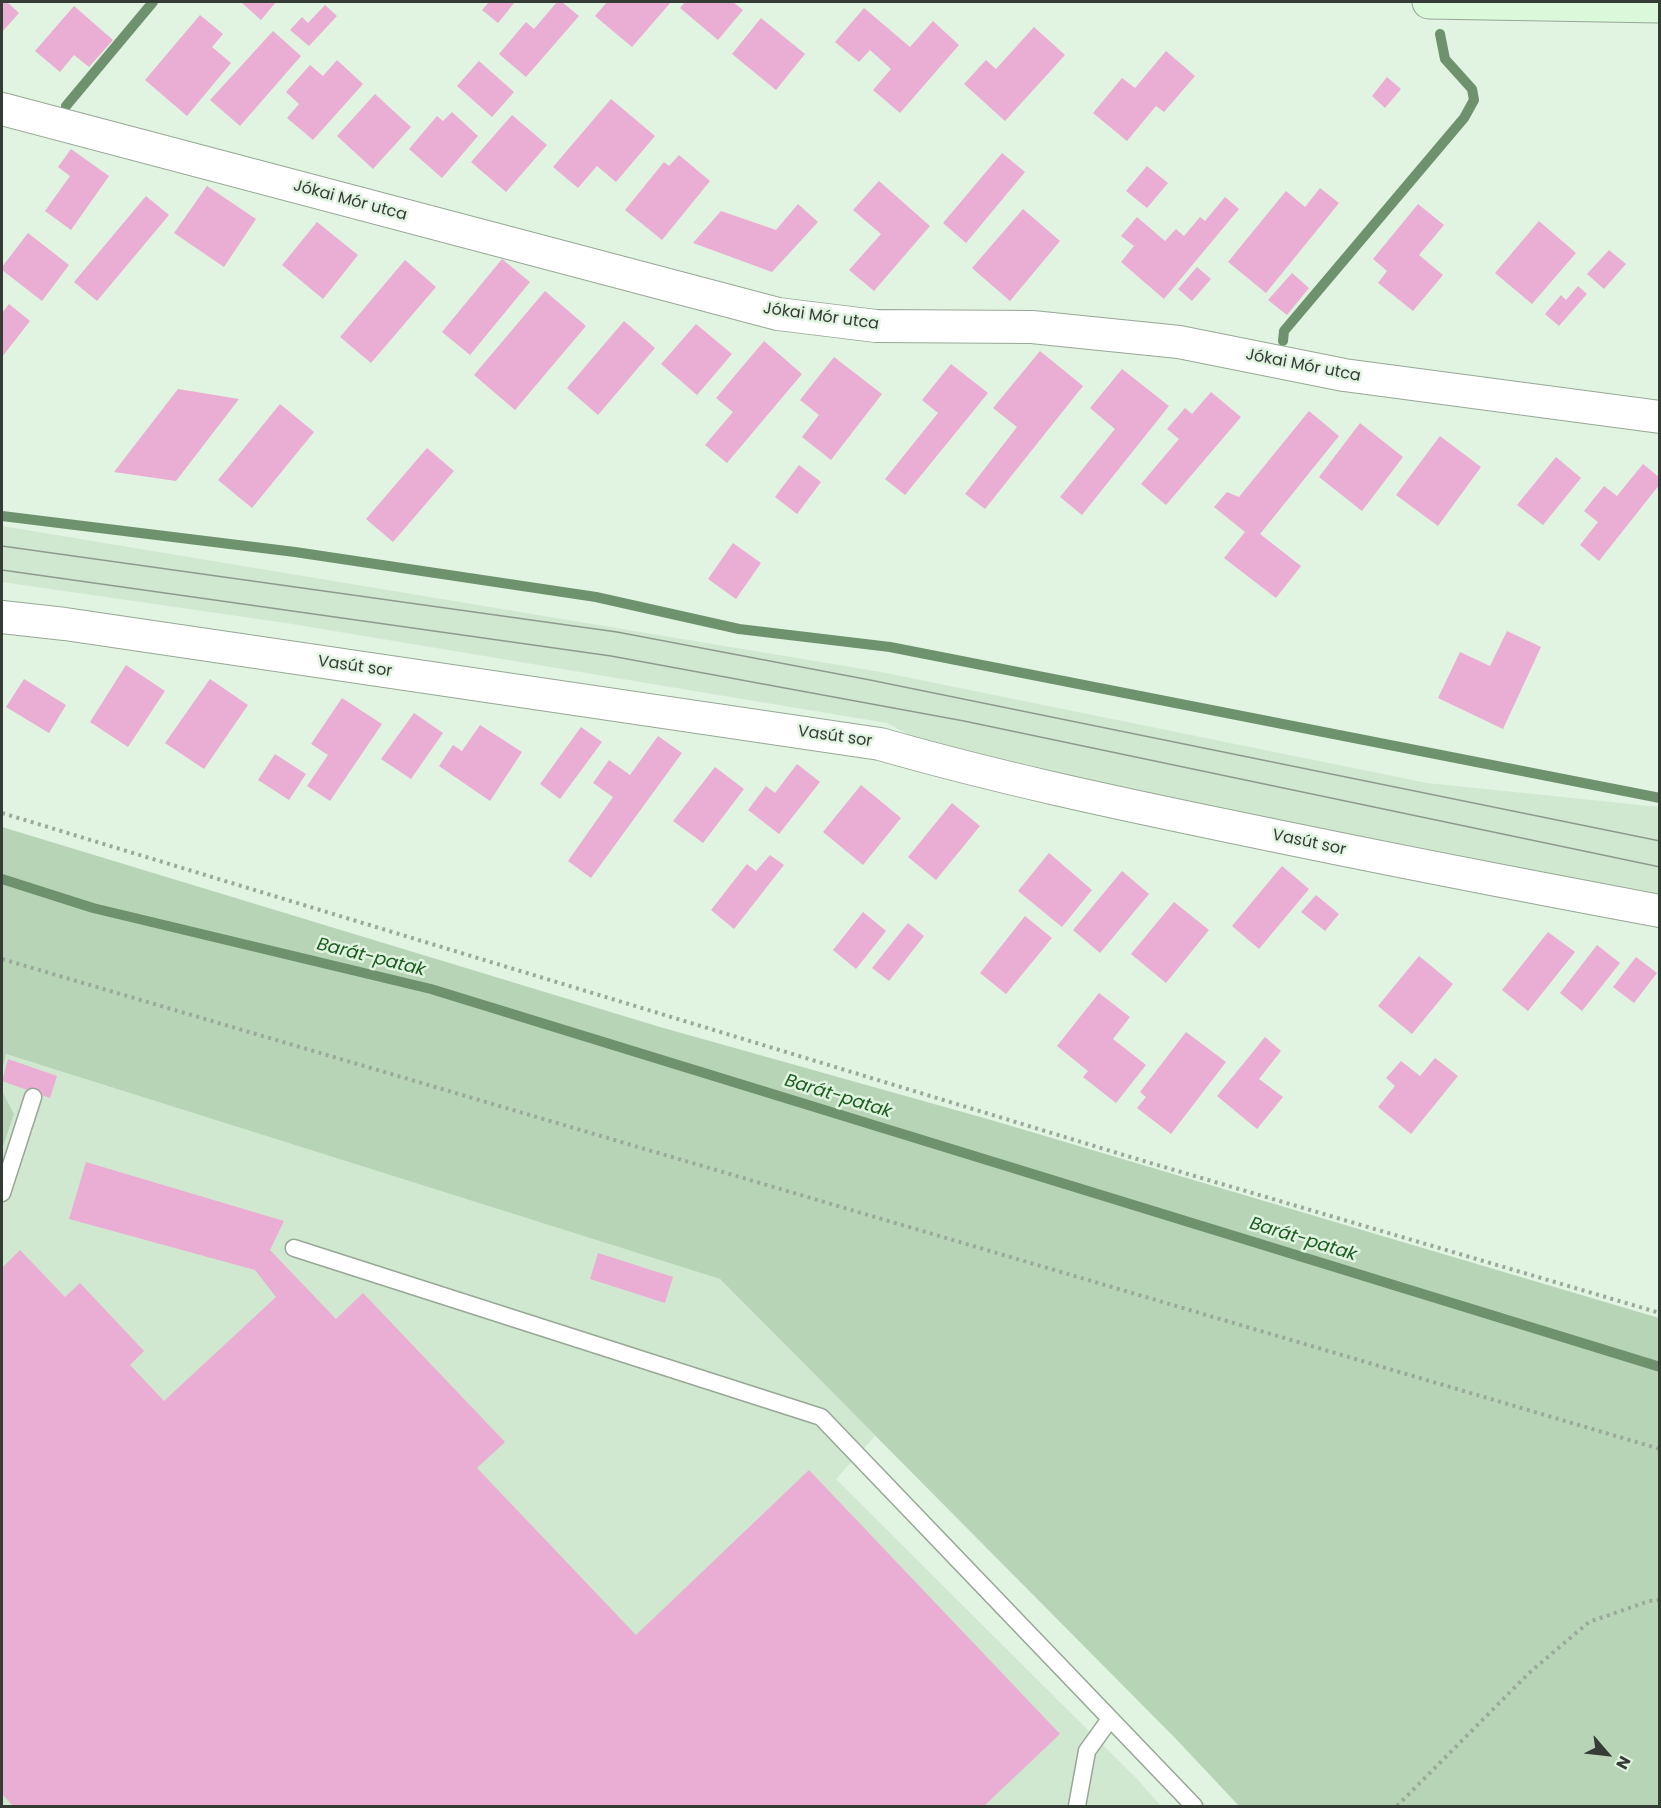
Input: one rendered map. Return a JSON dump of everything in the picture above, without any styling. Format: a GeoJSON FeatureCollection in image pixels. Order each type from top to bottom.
{"type":"FeatureCollection","features":[{"type":"Feature","properties":{"kind":"main road"},"geometry":{"type":"LineString","coordinates":[[1429,2],[1659,6]]}},
{"type":"Feature","properties":{"kind":"street","name":"Jókai Mór utca"},"geometry":{"type":"LineString","coordinates":[[2,109],[778,314],[876,326],[1032,327],[1179,342],[1344,375],[1659,417]]}},
{"type":"Feature","properties":{"kind":"street","name":"Vasút sor"},"geometry":{"type":"LineString","coordinates":[[2,617],[77,626],[880,744],[952,765],[1146,809],[1429,868],[1659,911]]}},
{"type":"Feature","properties":{"kind":"lane"},"geometry":{"type":"LineString","coordinates":[[2,1193],[33,1097]]}},
{"type":"Feature","properties":{"kind":"lane"},"geometry":{"type":"LineString","coordinates":[[294,1248],[820,1418],[1194,1806]]}},
{"type":"Feature","properties":{"kind":"lane"},"geometry":{"type":"LineString","coordinates":[[1077,1806],[1088,1751],[1110,1719]]}},
{"type":"Feature","properties":{"kind":"path"},"geometry":{"type":"LineString","coordinates":[[2,813],[1148,1162],[1659,1313]]}},
{"type":"Feature","properties":{"kind":"path"},"geometry":{"type":"LineString","coordinates":[[2,959],[1659,1449]]}},
{"type":"Feature","properties":{"kind":"path"},"geometry":{"type":"LineString","coordinates":[[1397,1806],[1529,1673],[1589,1622],[1649,1601],[1659,1600]]}},
{"type":"Feature","properties":{"kind":"shaded area"},"geometry":{"type":"Polygon","coordinates":[[[2,526],[881,672],[1427,783],[1659,807],[1659,896],[1419,847],[952,758],[887,723],[286,623],[2,582],[2,526]]]}},
{"type":"Feature","properties":{"kind":"shaded area"},"geometry":{"type":"Polygon","coordinates":[[[2,827],[660,1027],[991,1120],[1659,1318],[1659,1806],[1239,1806],[1176,1739],[720,1279],[6,1054],[2,1071],[2,827]]]}},
{"type":"Feature","properties":{"kind":"shaded area"},"geometry":{"type":"Polygon","coordinates":[[[6,1054],[720,1279],[875,1436],[836,1479],[1138,1780],[1161,1806],[2,1806],[2,1150],[14,1114],[2,1091],[2,1071],[6,1054]]]}},
{"type":"Feature","properties":{"kind":"shaded area"},"geometry":{"type":"Polygon","coordinates":[[[2,1091],[14,1114],[2,1150],[2,1091]]]}},
{"type":"Feature","properties":{"kind":"building"},"geometry":{"type":"Polygon","coordinates":[[[2,2],[7,2],[19,13],[2,32],[2,2]]]}},
{"type":"Feature","properties":{"kind":"building"},"geometry":{"type":"Polygon","coordinates":[[[243,2],[276,2],[261,20],[243,2]]]}},
{"type":"Feature","properties":{"kind":"building"},"geometry":{"type":"Polygon","coordinates":[[[489,2],[515,2],[498,23],[482,10],[489,2]]]}},
{"type":"Feature","properties":{"kind":"building"},"geometry":{"type":"Polygon","coordinates":[[[557,2],[562,2],[579,16],[526,77],[499,54],[526,22],[534,29],[557,2]]]}},
{"type":"Feature","properties":{"kind":"building"},"geometry":{"type":"Polygon","coordinates":[[[607,2],[671,2],[632,47],[595,16],[607,2]]]}},
{"type":"Feature","properties":{"kind":"building"},"geometry":{"type":"Polygon","coordinates":[[[685,2],[733,2],[743,10],[718,40],[680,8],[685,2]]]}},
{"type":"Feature","properties":{"kind":"building"},"geometry":{"type":"Polygon","coordinates":[[[325,5],[337,16],[309,46],[290,30],[302,17],[308,23],[325,5]]]}},
{"type":"Feature","properties":{"kind":"building"},"geometry":{"type":"Polygon","coordinates":[[[74,6],[113,40],[89,67],[74,55],[60,72],[35,51],[74,6]]]}},
{"type":"Feature","properties":{"kind":"building"},"geometry":{"type":"Polygon","coordinates":[[[864,8],[910,47],[933,21],[959,45],[900,113],[873,90],[891,69],[870,50],[859,62],[835,42],[864,8]]]}},
{"type":"Feature","properties":{"kind":"building"},"geometry":{"type":"Polygon","coordinates":[[[200,15],[223,34],[212,47],[231,63],[187,116],[145,80],[200,15]]]}},
{"type":"Feature","properties":{"kind":"building"},"geometry":{"type":"Polygon","coordinates":[[[761,18],[805,54],[776,90],[732,54],[761,18]]]}},
{"type":"Feature","properties":{"kind":"building"},"geometry":{"type":"Polygon","coordinates":[[[1034,27],[1065,55],[1005,121],[964,84],[986,60],[996,69],[1034,27]]]}},
{"type":"Feature","properties":{"kind":"building"},"geometry":{"type":"Polygon","coordinates":[[[273,31],[301,56],[240,126],[210,100],[273,31]]]}},
{"type":"Feature","properties":{"kind":"building"},"geometry":{"type":"Polygon","coordinates":[[[1166,51],[1195,76],[1164,112],[1156,106],[1127,141],[1093,113],[1122,78],[1135,88],[1166,51]]]}},
{"type":"Feature","properties":{"kind":"building"},"geometry":{"type":"Polygon","coordinates":[[[337,60],[363,84],[313,140],[287,118],[299,104],[286,92],[310,65],[323,76],[337,60]]]}},
{"type":"Feature","properties":{"kind":"building"},"geometry":{"type":"Polygon","coordinates":[[[479,61],[514,92],[492,117],[457,86],[479,61]]]}},
{"type":"Feature","properties":{"kind":"building"},"geometry":{"type":"Polygon","coordinates":[[[1387,77],[1401,89],[1385,108],[1372,96],[1387,77]]]}},
{"type":"Feature","properties":{"kind":"building"},"geometry":{"type":"Polygon","coordinates":[[[375,94],[411,127],[373,169],[337,136],[375,94]]]}},
{"type":"Feature","properties":{"kind":"building"},"geometry":{"type":"Polygon","coordinates":[[[611,99],[655,136],[616,182],[597,166],[578,188],[553,167],[611,99]]]}},
{"type":"Feature","properties":{"kind":"building"},"geometry":{"type":"Polygon","coordinates":[[[452,112],[478,136],[442,178],[409,149],[437,116],[443,121],[452,112]]]}},
{"type":"Feature","properties":{"kind":"building"},"geometry":{"type":"Polygon","coordinates":[[[512,115],[547,145],[506,192],[471,162],[512,115]]]}},
{"type":"Feature","properties":{"kind":"building"},"geometry":{"type":"Polygon","coordinates":[[[71,149],[109,176],[71,230],[45,211],[70,176],[58,167],[71,149]]]}},
{"type":"Feature","properties":{"kind":"building"},"geometry":{"type":"Polygon","coordinates":[[[1002,153],[1025,172],[966,243],[943,223],[1002,153]]]}},
{"type":"Feature","properties":{"kind":"building"},"geometry":{"type":"Polygon","coordinates":[[[679,155],[710,181],[662,240],[625,210],[664,162],[669,166],[679,155]]]}},
{"type":"Feature","properties":{"kind":"building"},"geometry":{"type":"Polygon","coordinates":[[[1147,166],[1168,183],[1147,208],[1126,191],[1147,166]]]}},
{"type":"Feature","properties":{"kind":"building"},"geometry":{"type":"Polygon","coordinates":[[[879,181],[930,226],[874,291],[849,270],[881,234],[853,210],[879,181]]]}},
{"type":"Feature","properties":{"kind":"building"},"geometry":{"type":"Polygon","coordinates":[[[207,186],[256,219],[224,267],[174,233],[207,186]]]}},
{"type":"Feature","properties":{"kind":"building"},"geometry":{"type":"Polygon","coordinates":[[[1320,188],[1339,203],[1266,293],[1228,262],[1286,191],[1305,207],[1320,188]]]}},
{"type":"Feature","properties":{"kind":"building"},"geometry":{"type":"Polygon","coordinates":[[[146,196],[169,215],[97,301],[74,282],[146,196]]]}},
{"type":"Feature","properties":{"kind":"building"},"geometry":{"type":"Polygon","coordinates":[[[1225,197],[1239,209],[1164,299],[1121,262],[1134,246],[1121,236],[1137,217],[1165,241],[1176,229],[1184,236],[1200,217],[1205,221],[1225,197]]]}},
{"type":"Feature","properties":{"kind":"building"},"geometry":{"type":"Polygon","coordinates":[[[798,204],[818,222],[772,272],[693,243],[721,211],[776,230],[798,204]]]}},
{"type":"Feature","properties":{"kind":"building"},"geometry":{"type":"Polygon","coordinates":[[[1418,204],[1444,225],[1419,255],[1443,275],[1413,311],[1378,283],[1387,271],[1373,259],[1418,204]]]}},
{"type":"Feature","properties":{"kind":"building"},"geometry":{"type":"Polygon","coordinates":[[[1023,209],[1060,241],[1010,301],[972,268],[1023,209]]]}},
{"type":"Feature","properties":{"kind":"building"},"geometry":{"type":"Polygon","coordinates":[[[1539,221],[1576,253],[1532,304],[1495,273],[1539,221]]]}},
{"type":"Feature","properties":{"kind":"building"},"geometry":{"type":"Polygon","coordinates":[[[317,222],[358,255],[323,299],[282,265],[317,222]]]}},
{"type":"Feature","properties":{"kind":"building"},"geometry":{"type":"Polygon","coordinates":[[[28,233],[69,265],[42,301],[2,270],[28,233]]]}},
{"type":"Feature","properties":{"kind":"building"},"geometry":{"type":"Polygon","coordinates":[[[1609,250],[1626,264],[1604,289],[1587,274],[1609,250]]]}},
{"type":"Feature","properties":{"kind":"building"},"geometry":{"type":"Polygon","coordinates":[[[502,259],[530,282],[470,355],[442,332],[502,259]]]}},
{"type":"Feature","properties":{"kind":"building"},"geometry":{"type":"Polygon","coordinates":[[[405,260],[436,287],[371,363],[340,337],[405,260]]]}},
{"type":"Feature","properties":{"kind":"building"},"geometry":{"type":"Polygon","coordinates":[[[1197,267],[1211,279],[1192,301],[1178,289],[1197,267]]]}},
{"type":"Feature","properties":{"kind":"building"},"geometry":{"type":"Polygon","coordinates":[[[1292,273],[1309,288],[1287,315],[1268,300],[1292,273]]]}},
{"type":"Feature","properties":{"kind":"building"},"geometry":{"type":"Polygon","coordinates":[[[1578,286],[1587,294],[1559,326],[1545,314],[1561,295],[1566,300],[1578,286]]]}},
{"type":"Feature","properties":{"kind":"building"},"geometry":{"type":"Polygon","coordinates":[[[545,291],[586,326],[515,410],[474,375],[545,291]]]}},
{"type":"Feature","properties":{"kind":"building"},"geometry":{"type":"Polygon","coordinates":[[[9,304],[30,321],[2,357],[2,313],[9,304]]]}},
{"type":"Feature","properties":{"kind":"building"},"geometry":{"type":"Polygon","coordinates":[[[624,321],[655,348],[598,415],[567,388],[624,321]]]}},
{"type":"Feature","properties":{"kind":"building"},"geometry":{"type":"Polygon","coordinates":[[[696,324],[732,354],[697,395],[661,364],[696,324]]]}},
{"type":"Feature","properties":{"kind":"building"},"geometry":{"type":"Polygon","coordinates":[[[764,341],[802,374],[727,463],[705,445],[733,412],[716,398],[764,341]]]}},
{"type":"Feature","properties":{"kind":"building"},"geometry":{"type":"Polygon","coordinates":[[[1040,351],[1083,386],[985,509],[965,494],[1017,427],[993,408],[1040,351]]]}},
{"type":"Feature","properties":{"kind":"building"},"geometry":{"type":"Polygon","coordinates":[[[834,357],[882,394],[831,460],[802,437],[819,415],[800,400],[834,357]]]}},
{"type":"Feature","properties":{"kind":"building"},"geometry":{"type":"Polygon","coordinates":[[[951,364],[988,393],[905,495],[885,479],[938,413],[922,400],[951,364]]]}},
{"type":"Feature","properties":{"kind":"building"},"geometry":{"type":"Polygon","coordinates":[[[1122,369],[1169,406],[1082,515],[1060,497],[1115,429],[1090,408],[1122,369]]]}},
{"type":"Feature","properties":{"kind":"building"},"geometry":{"type":"Polygon","coordinates":[[[178,389],[239,399],[176,481],[114,472],[178,389]]]}},
{"type":"Feature","properties":{"kind":"building"},"geometry":{"type":"Polygon","coordinates":[[[1211,392],[1241,417],[1166,505],[1141,484],[1179,439],[1167,429],[1185,408],[1192,414],[1211,392]]]}},
{"type":"Feature","properties":{"kind":"building"},"geometry":{"type":"Polygon","coordinates":[[[280,404],[314,432],[252,508],[218,480],[280,404]]]}},
{"type":"Feature","properties":{"kind":"building"},"geometry":{"type":"Polygon","coordinates":[[[1309,411],[1339,436],[1260,534],[1301,566],[1276,598],[1224,558],[1245,532],[1214,507],[1227,492],[1239,497],[1309,411]]]}},
{"type":"Feature","properties":{"kind":"building"},"geometry":{"type":"Polygon","coordinates":[[[1360,423],[1403,457],[1362,511],[1319,477],[1360,423]]]}},
{"type":"Feature","properties":{"kind":"building"},"geometry":{"type":"Polygon","coordinates":[[[1440,436],[1481,467],[1438,526],[1396,495],[1440,436]]]}},
{"type":"Feature","properties":{"kind":"building"},"geometry":{"type":"Polygon","coordinates":[[[427,448],[454,471],[393,542],[366,519],[427,448]]]}},
{"type":"Feature","properties":{"kind":"building"},"geometry":{"type":"Polygon","coordinates":[[[1556,457],[1581,478],[1543,525],[1517,505],[1556,457]]]}},
{"type":"Feature","properties":{"kind":"building"},"geometry":{"type":"Polygon","coordinates":[[[1643,464],[1660,478],[1660,484],[1599,561],[1580,545],[1598,522],[1584,511],[1604,486],[1617,496],[1643,464]]]}},
{"type":"Feature","properties":{"kind":"building"},"geometry":{"type":"Polygon","coordinates":[[[799,465],[821,482],[797,514],[775,497],[799,465]]]}},
{"type":"Feature","properties":{"kind":"building"},"geometry":{"type":"Polygon","coordinates":[[[733,543],[761,563],[736,599],[708,579],[733,543]]]}},
{"type":"Feature","properties":{"kind":"building"},"geometry":{"type":"Polygon","coordinates":[[[1507,631],[1541,647],[1503,729],[1438,698],[1460,652],[1490,666],[1507,631]]]}},
{"type":"Feature","properties":{"kind":"building"},"geometry":{"type":"Polygon","coordinates":[[[126,665],[165,691],[128,747],[90,722],[126,665]]]}},
{"type":"Feature","properties":{"kind":"building"},"geometry":{"type":"Polygon","coordinates":[[[24,679],[66,705],[49,733],[6,707],[24,679]]]}},
{"type":"Feature","properties":{"kind":"building"},"geometry":{"type":"Polygon","coordinates":[[[210,679],[248,705],[204,769],[165,743],[210,679]]]}},
{"type":"Feature","properties":{"kind":"building"},"geometry":{"type":"Polygon","coordinates":[[[342,698],[382,724],[330,801],[307,786],[328,755],[311,744],[342,698]]]}},
{"type":"Feature","properties":{"kind":"building"},"geometry":{"type":"Polygon","coordinates":[[[414,713],[443,733],[411,779],[381,759],[414,713]]]}},
{"type":"Feature","properties":{"kind":"building"},"geometry":{"type":"Polygon","coordinates":[[[480,725],[522,752],[490,801],[439,766],[453,745],[462,751],[480,725]]]}},
{"type":"Feature","properties":{"kind":"building"},"geometry":{"type":"Polygon","coordinates":[[[581,727],[602,742],[560,799],[540,784],[581,727]]]}},
{"type":"Feature","properties":{"kind":"building"},"geometry":{"type":"Polygon","coordinates":[[[658,736],[682,753],[591,878],[568,861],[613,797],[593,783],[609,760],[630,775],[658,736]]]}},
{"type":"Feature","properties":{"kind":"building"},"geometry":{"type":"Polygon","coordinates":[[[275,754],[306,774],[289,800],[258,780],[275,754]]]}},
{"type":"Feature","properties":{"kind":"building"},"geometry":{"type":"Polygon","coordinates":[[[797,764],[820,782],[779,834],[748,810],[766,786],[775,793],[797,764]]]}},
{"type":"Feature","properties":{"kind":"building"},"geometry":{"type":"Polygon","coordinates":[[[715,767],[744,789],[703,843],[673,821],[715,767]]]}},
{"type":"Feature","properties":{"kind":"building"},"geometry":{"type":"Polygon","coordinates":[[[861,785],[901,818],[863,865],[823,832],[861,785]]]}},
{"type":"Feature","properties":{"kind":"building"},"geometry":{"type":"Polygon","coordinates":[[[952,803],[980,826],[936,880],[908,857],[952,803]]]}},
{"type":"Feature","properties":{"kind":"building"},"geometry":{"type":"Polygon","coordinates":[[[1049,853],[1092,890],[1062,927],[1018,891],[1049,853]]]}},
{"type":"Feature","properties":{"kind":"building"},"geometry":{"type":"Polygon","coordinates":[[[770,855],[784,865],[734,929],[711,910],[747,864],[756,871],[770,855]]]}},
{"type":"Feature","properties":{"kind":"building"},"geometry":{"type":"Polygon","coordinates":[[[1282,866],[1309,889],[1259,949],[1232,926],[1282,866]]]}},
{"type":"Feature","properties":{"kind":"building"},"geometry":{"type":"Polygon","coordinates":[[[1122,871],[1149,894],[1100,953],[1073,930],[1122,871]]]}},
{"type":"Feature","properties":{"kind":"building"},"geometry":{"type":"Polygon","coordinates":[[[1316,895],[1339,914],[1325,931],[1301,912],[1316,895]]]}},
{"type":"Feature","properties":{"kind":"building"},"geometry":{"type":"Polygon","coordinates":[[[1174,902],[1209,930],[1166,983],[1131,954],[1174,902]]]}},
{"type":"Feature","properties":{"kind":"building"},"geometry":{"type":"Polygon","coordinates":[[[863,912],[886,931],[856,969],[833,950],[863,912]]]}},
{"type":"Feature","properties":{"kind":"building"},"geometry":{"type":"Polygon","coordinates":[[[1025,916],[1052,938],[1006,994],[980,973],[1025,916]]]}},
{"type":"Feature","properties":{"kind":"building"},"geometry":{"type":"Polygon","coordinates":[[[908,923],[924,936],[889,981],[872,968],[908,923]]]}},
{"type":"Feature","properties":{"kind":"building"},"geometry":{"type":"Polygon","coordinates":[[[1548,932],[1575,952],[1528,1011],[1502,990],[1548,932]]]}},
{"type":"Feature","properties":{"kind":"building"},"geometry":{"type":"Polygon","coordinates":[[[1597,945],[1620,963],[1582,1011],[1560,993],[1597,945]]]}},
{"type":"Feature","properties":{"kind":"building"},"geometry":{"type":"Polygon","coordinates":[[[1419,956],[1453,984],[1412,1034],[1378,1006],[1419,956]]]}},
{"type":"Feature","properties":{"kind":"building"},"geometry":{"type":"Polygon","coordinates":[[[1636,957],[1657,973],[1634,1003],[1613,987],[1636,957]]]}},
{"type":"Feature","properties":{"kind":"building"},"geometry":{"type":"Polygon","coordinates":[[[1099,993],[1130,1017],[1113,1039],[1146,1065],[1116,1103],[1083,1077],[1088,1071],[1057,1046],[1099,993]]]}},
{"type":"Feature","properties":{"kind":"building"},"geometry":{"type":"Polygon","coordinates":[[[1186,1032],[1226,1062],[1171,1134],[1137,1108],[1146,1097],[1140,1092],[1186,1032]]]}},
{"type":"Feature","properties":{"kind":"building"},"geometry":{"type":"Polygon","coordinates":[[[1265,1037],[1281,1051],[1259,1079],[1283,1097],[1257,1129],[1217,1096],[1265,1037]]]}},
{"type":"Feature","properties":{"kind":"building"},"geometry":{"type":"Polygon","coordinates":[[[1435,1058],[1458,1076],[1411,1134],[1378,1107],[1395,1086],[1386,1078],[1401,1061],[1420,1076],[1435,1058]]]}},
{"type":"Feature","properties":{"kind":"building"},"geometry":{"type":"Polygon","coordinates":[[[8,1059],[57,1076],[50,1098],[2,1081],[8,1059]]]}},
{"type":"Feature","properties":{"kind":"building"},"geometry":{"type":"Polygon","coordinates":[[[86,1162],[284,1221],[270,1250],[336,1319],[363,1293],[505,1442],[477,1468],[636,1635],[809,1470],[1060,1734],[984,1806],[13,1806],[2,1794],[2,1268],[20,1250],[65,1297],[80,1283],[144,1351],[130,1365],[164,1401],[276,1297],[255,1270],[69,1219],[86,1162]]]}},
{"type":"Feature","properties":{"kind":"building"},"geometry":{"type":"Polygon","coordinates":[[[598,1253],[673,1277],[665,1303],[590,1279],[598,1253]]]}},
{"type":"Feature","properties":{"kind":"waterway"},"geometry":{"type":"LineString","coordinates":[[66,106],[153,2]]}},
{"type":"Feature","properties":{"kind":"waterway"},"geometry":{"type":"LineString","coordinates":[[1283,341],[1284,331],[1464,118],[1474,100],[1472,89],[1445,59],[1440,34]]}},
{"type":"Feature","properties":{"kind":"waterway"},"geometry":{"type":"LineString","coordinates":[[2,516],[295,552],[596,597],[739,629],[890,647],[1660,798]]}},
{"type":"Feature","properties":{"kind":"waterway","name":"Barát-patak"},"geometry":{"type":"LineString","coordinates":[[2,879],[93,908],[431,989],[1660,1367]]}},
{"type":"Feature","properties":{"kind":"tram line"},"geometry":{"type":"LineString","coordinates":[[2,546],[617,632],[870,680],[1660,841]]}},
{"type":"Feature","properties":{"kind":"tram line"},"geometry":{"type":"LineString","coordinates":[[2,570],[611,656],[964,721],[1660,867]]}}]}
